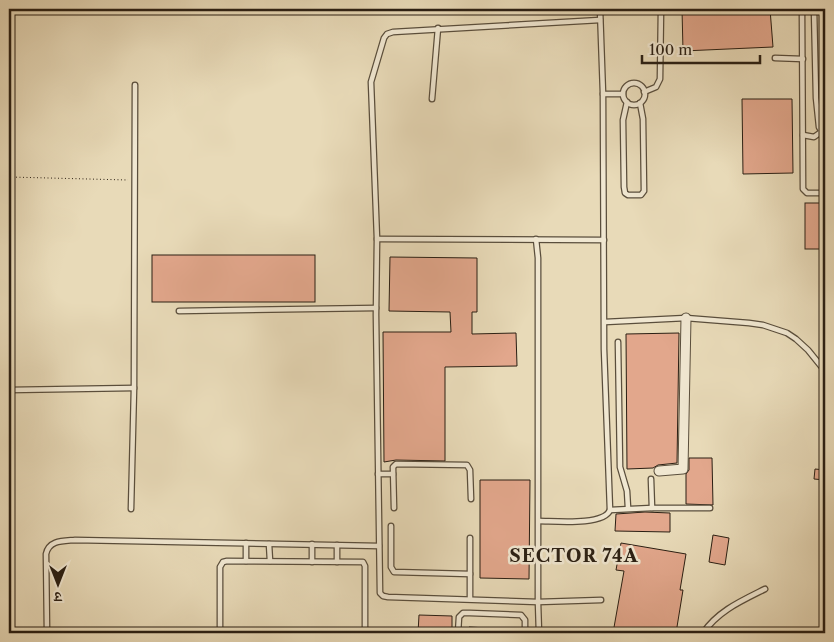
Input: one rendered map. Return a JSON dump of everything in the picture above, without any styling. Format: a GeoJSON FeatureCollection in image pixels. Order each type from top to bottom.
{"type":"FeatureCollection","features":[{"type":"Feature","properties":{"kind":"street"},"geometry":{"type":"LineString","coordinates":[[660,471],[683,469],[686,318]]}},
{"type":"Feature","properties":{"kind":"lane"},"geometry":{"type":"LineString","coordinates":[[539,521],[594,520],[604,517],[610,510],[600,9]]}},
{"type":"Feature","properties":{"kind":"lane"},"geometry":{"type":"LineString","coordinates":[[644,92],[656,87],[660,79],[660,9]]}},
{"type":"Feature","properties":{"kind":"lane"},"geometry":{"type":"LineString","coordinates":[[802,9],[803,188],[807,193],[825,193]]}},
{"type":"Feature","properties":{"kind":"lane"},"geometry":{"type":"LineString","coordinates":[[814,9],[816,98],[821,132],[825,138]]}},
{"type":"Feature","properties":{"kind":"lane"},"geometry":{"type":"LineString","coordinates":[[600,20],[392,32],[384,38],[371,82],[377,239],[376,308],[380,591],[383,596],[538,602],[601,600]]}},
{"type":"Feature","properties":{"kind":"lane"},"geometry":{"type":"LineString","coordinates":[[432,99],[438,28]]}},
{"type":"Feature","properties":{"kind":"lane"},"geometry":{"type":"LineString","coordinates":[[775,58],[803,58]]}},
{"type":"Feature","properties":{"kind":"lane"},"geometry":{"type":"LineString","coordinates":[[627,102],[640,103],[644,98],[644,92],[640,85],[634,83],[626,86],[623,94],[627,102],[623,120],[624,187],[626,194],[632,195],[641,195],[644,191],[643,119],[640,103]]}},
{"type":"Feature","properties":{"kind":"lane"},"geometry":{"type":"LineString","coordinates":[[131,509],[134,388],[135,85]]}},
{"type":"Feature","properties":{"kind":"lane"},"geometry":{"type":"LineString","coordinates":[[603,94],[623,94]]}},
{"type":"Feature","properties":{"kind":"lane"},"geometry":{"type":"LineString","coordinates":[[803,135],[814,137],[821,132]]}},
{"type":"Feature","properties":{"kind":"lane"},"geometry":{"type":"LineString","coordinates":[[377,239],[604,240]]}},
{"type":"Feature","properties":{"kind":"lane"},"geometry":{"type":"LineString","coordinates":[[536,239],[538,258],[539,633]]}},
{"type":"Feature","properties":{"kind":"lane"},"geometry":{"type":"LineString","coordinates":[[179,311],[376,308]]}},
{"type":"Feature","properties":{"kind":"lane"},"geometry":{"type":"LineString","coordinates":[[605,322],[686,318],[749,322],[778,329],[796,339],[808,350],[825,371]]}},
{"type":"Feature","properties":{"kind":"lane"},"geometry":{"type":"LineString","coordinates":[[618,342],[619,459],[627,490],[628,508]]}},
{"type":"Feature","properties":{"kind":"lane"},"geometry":{"type":"LineString","coordinates":[[9,390],[134,388]]}},
{"type":"Feature","properties":{"kind":"lane"},"geometry":{"type":"LineString","coordinates":[[394,508],[393,467],[396,464],[467,465],[470,470],[471,499]]}},
{"type":"Feature","properties":{"kind":"lane"},"geometry":{"type":"LineString","coordinates":[[378,474],[393,474]]}},
{"type":"Feature","properties":{"kind":"lane"},"geometry":{"type":"LineString","coordinates":[[651,479],[652,508]]}},
{"type":"Feature","properties":{"kind":"lane"},"geometry":{"type":"LineString","coordinates":[[610,510],[628,508],[710,508]]}},
{"type":"Feature","properties":{"kind":"lane"},"geometry":{"type":"LineString","coordinates":[[391,526],[391,567],[394,572],[470,574]]}},
{"type":"Feature","properties":{"kind":"lane"},"geometry":{"type":"LineString","coordinates":[[470,538],[470,599]]}},
{"type":"Feature","properties":{"kind":"lane"},"geometry":{"type":"LineString","coordinates":[[47,633],[46,554],[47,549],[54,542],[75,540],[379,546]]}},
{"type":"Feature","properties":{"kind":"lane"},"geometry":{"type":"LineString","coordinates":[[246,543],[246,561]]}},
{"type":"Feature","properties":{"kind":"lane"},"geometry":{"type":"LineString","coordinates":[[269,544],[270,561]]}},
{"type":"Feature","properties":{"kind":"lane"},"geometry":{"type":"LineString","coordinates":[[312,544],[312,562]]}},
{"type":"Feature","properties":{"kind":"lane"},"geometry":{"type":"LineString","coordinates":[[337,545],[337,562]]}},
{"type":"Feature","properties":{"kind":"lane"},"geometry":{"type":"LineString","coordinates":[[220,633],[220,567],[223,562],[246,561],[363,562],[365,566],[365,633]]}},
{"type":"Feature","properties":{"kind":"lane"},"geometry":{"type":"LineString","coordinates":[[703,633],[716,617],[724,611],[765,589]]}},
{"type":"Feature","properties":{"kind":"lane"},"geometry":{"type":"LineString","coordinates":[[458,633],[459,617],[463,613],[521,615],[525,620],[525,633]]}},
{"type":"Feature","properties":{"kind":"path"},"geometry":{"type":"LineString","coordinates":[[9,177],[134,180]]}},
{"type":"Feature","properties":{"kind":"building"},"geometry":{"type":"Polygon","coordinates":[[[682,9],[770,9],[773,47],[683,51],[682,9]]]}},
{"type":"Feature","properties":{"kind":"building"},"geometry":{"type":"Polygon","coordinates":[[[742,99],[792,99],[793,173],[743,174],[742,99]]]}},
{"type":"Feature","properties":{"kind":"building"},"geometry":{"type":"Polygon","coordinates":[[[805,203],[825,203],[825,249],[805,249],[805,203]]]}},
{"type":"Feature","properties":{"kind":"building"},"geometry":{"type":"Polygon","coordinates":[[[152,255],[315,255],[315,302],[152,302],[152,255]]]}},
{"type":"Feature","properties":{"kind":"building"},"geometry":{"type":"Polygon","coordinates":[[[390,257],[477,258],[477,312],[472,312],[472,334],[516,333],[517,366],[445,367],[445,461],[396,460],[384,462],[383,332],[451,332],[450,312],[389,311],[390,257]]]}},
{"type":"Feature","properties":{"kind":"building"},"geometry":{"type":"Polygon","coordinates":[[[679,333],[677,463],[658,465],[653,468],[627,469],[626,334],[679,333]]]}},
{"type":"Feature","properties":{"kind":"building"},"geometry":{"type":"Polygon","coordinates":[[[689,458],[712,458],[713,505],[686,504],[686,474],[689,470],[689,458]]]}},
{"type":"Feature","properties":{"kind":"building"},"geometry":{"type":"Polygon","coordinates":[[[815,469],[825,470],[825,480],[814,479],[815,469]]]}},
{"type":"Feature","properties":{"kind":"building"},"geometry":{"type":"Polygon","coordinates":[[[480,480],[530,480],[529,579],[480,578],[480,480]]]}},
{"type":"Feature","properties":{"kind":"building"},"geometry":{"type":"Polygon","coordinates":[[[670,513],[670,532],[615,531],[616,514],[670,513]]]}},
{"type":"Feature","properties":{"kind":"building"},"geometry":{"type":"Polygon","coordinates":[[[713,535],[729,538],[725,565],[709,562],[713,535]]]}},
{"type":"Feature","properties":{"kind":"building"},"geometry":{"type":"Polygon","coordinates":[[[621,543],[686,554],[680,590],[683,590],[676,633],[613,633],[624,571],[616,570],[621,543]]]}},
{"type":"Feature","properties":{"kind":"building"},"geometry":{"type":"Polygon","coordinates":[[[419,615],[452,616],[452,633],[418,633],[419,615]]]}},
{"type":"Feature","properties":{"kind":"building"},"geometry":{"type":"Polygon","coordinates":[[[469,627],[487,628],[487,633],[469,633],[469,627]]]}},
{"type":"Feature","properties":{"kind":"district","name":"SECTOR 74A"},"geometry":{"type":"Point","coordinates":[574,556]}}]}
